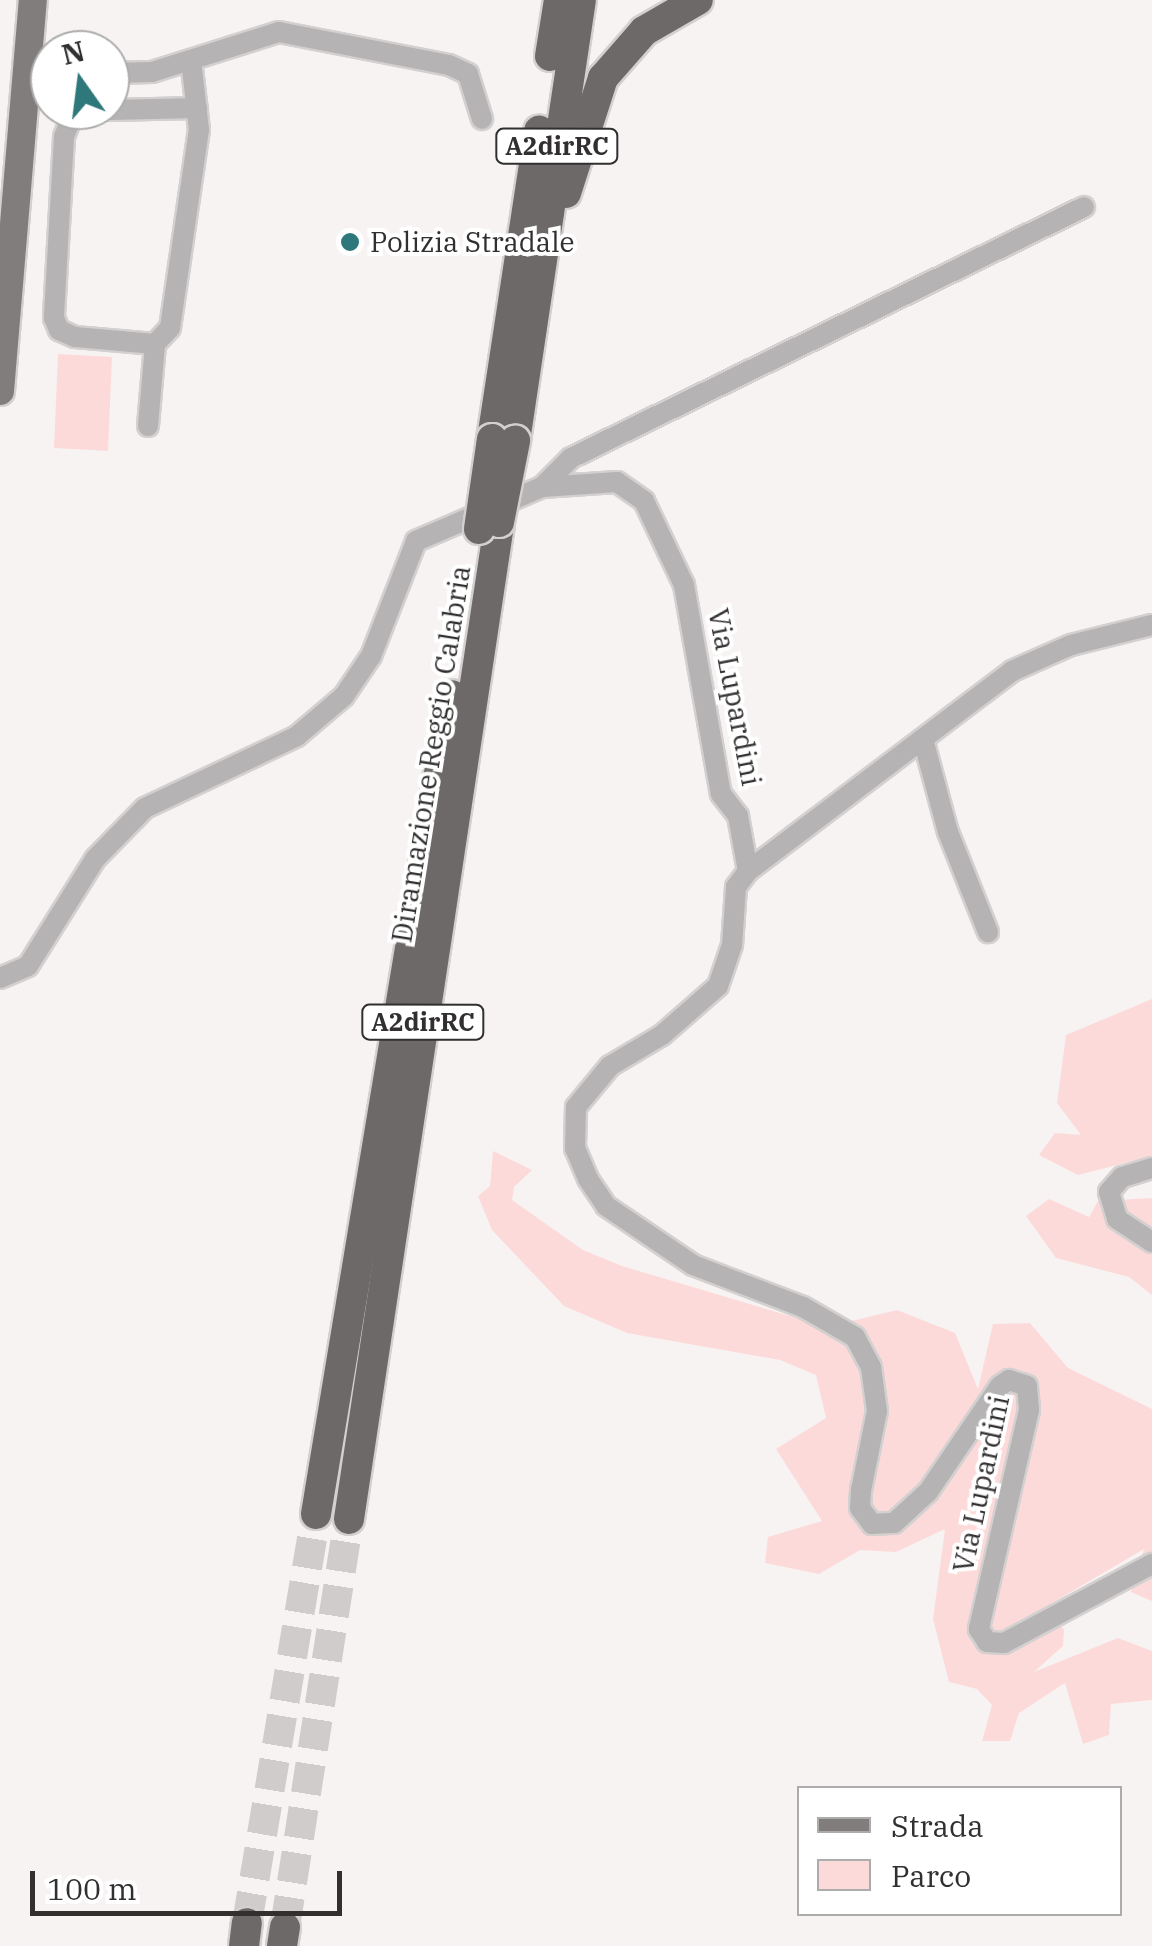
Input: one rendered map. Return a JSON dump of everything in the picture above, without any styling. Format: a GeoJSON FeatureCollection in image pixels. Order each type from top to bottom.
{"type":"FeatureCollection","features":[{"type":"Feature","properties":{"kind":"highway"},"geometry":{"type":"LineString","coordinates":[[540,293],[603,78],[644,32],[698,0]]}},
{"type":"Feature","properties":{"kind":"highway","name":"Diramazione Reggio Calabria"},"geometry":{"type":"LineString","coordinates":[[503,440],[540,293],[564,84],[564,2]]}},
{"type":"Feature","properties":{"kind":"highway","name":"Diramazione Reggio Calabria"},"geometry":{"type":"LineString","coordinates":[[316,1514],[489,527],[564,2]]}},
{"type":"Feature","properties":{"kind":"highway","name":"Diramazione Reggio Calabria"},"geometry":{"type":"LineString","coordinates":[[348,1519],[489,527]]}},
{"type":"Feature","properties":{"kind":"main road"},"geometry":{"type":"LineString","coordinates":[[33,0],[36,30]]}},
{"type":"Feature","properties":{"kind":"main road"},"geometry":{"type":"LineString","coordinates":[[0,391],[31,130]]}},
{"type":"Feature","properties":{"kind":"street"},"geometry":{"type":"LineString","coordinates":[[130,73],[152,72],[279,32],[449,65],[468,74],[482,119]]}},
{"type":"Feature","properties":{"kind":"street"},"geometry":{"type":"LineString","coordinates":[[148,426],[155,344],[170,328],[200,130],[190,60]]}},
{"type":"Feature","properties":{"kind":"street"},"geometry":{"type":"LineString","coordinates":[[130,110],[197,108]]}},
{"type":"Feature","properties":{"kind":"street"},"geometry":{"type":"LineString","coordinates":[[67,130],[54,318],[59,330],[75,337],[155,344]]}},
{"type":"Feature","properties":{"kind":"street"},"geometry":{"type":"LineString","coordinates":[[542,486],[571,458],[1084,207]]}},
{"type":"Feature","properties":{"kind":"street","name":"Via Lupardini"},"geometry":{"type":"LineString","coordinates":[[0,978],[28,966],[86,873],[145,808],[282,744],[344,696],[371,656],[416,542],[542,486],[616,482],[644,502],[658,523],[684,586],[721,794],[738,816],[748,871],[736,887],[732,946],[718,986],[662,1036],[610,1066],[576,1106],[576,1148],[588,1179],[606,1206],[693,1264],[803,1307],[855,1337],[871,1368],[877,1410],[860,1508],[872,1524],[894,1523],[928,1492],[1000,1386],[1009,1380],[1028,1386],[1030,1410],[979,1629],[987,1642],[1004,1643],[1152,1564]]}},
{"type":"Feature","properties":{"kind":"street"},"geometry":{"type":"LineString","coordinates":[[748,871],[1044,654],[1152,624]]}},
{"type":"Feature","properties":{"kind":"street"},"geometry":{"type":"LineString","coordinates":[[923,740],[948,832],[988,932]]}},
{"type":"Feature","properties":{"kind":"street"},"geometry":{"type":"LineString","coordinates":[[1152,1168],[1122,1176],[1109,1192],[1117,1219],[1152,1242]]}},
{"type":"Feature","properties":{"kind":"green space"},"geometry":{"type":"Polygon","coordinates":[[[58,354],[112,357],[108,451],[54,448],[58,354]]]}},
{"type":"Feature","properties":{"kind":"green space"},"geometry":{"type":"Polygon","coordinates":[[[1152,999],[1152,1156],[1078,1175],[1039,1155],[1055,1133],[1081,1135],[1057,1103],[1066,1035],[1152,999]]]}},
{"type":"Feature","properties":{"kind":"green space"},"geometry":{"type":"Polygon","coordinates":[[[493,1151],[532,1170],[514,1187],[512,1200],[583,1250],[622,1266],[827,1327],[897,1310],[955,1333],[978,1389],[993,1324],[1030,1323],[1068,1368],[1152,1409],[1152,1601],[1131,1592],[1144,1549],[1047,1606],[1064,1630],[1063,1646],[1034,1672],[1118,1638],[1152,1651],[1152,1700],[1111,1704],[1109,1735],[1083,1744],[1065,1683],[1019,1713],[1010,1741],[982,1741],[992,1705],[977,1689],[949,1682],[933,1619],[945,1529],[896,1552],[860,1550],[819,1574],[765,1563],[768,1537],[822,1521],[776,1449],[826,1418],[816,1375],[780,1360],[627,1333],[564,1306],[492,1230],[478,1196],[490,1186],[493,1151]]]}},
{"type":"Feature","properties":{"kind":"green space"},"geometry":{"type":"Polygon","coordinates":[[[1152,1198],[1152,1295],[1129,1277],[1056,1258],[1026,1216],[1049,1199],[1089,1217],[1098,1201],[1152,1198]]]}},
{"type":"Feature","properties":{"kind":"tunnel"},"geometry":{"type":"LineString","coordinates":[[247,1923],[316,1514]]}},
{"type":"Feature","properties":{"kind":"tunnel"},"geometry":{"type":"LineString","coordinates":[[285,1927],[349,1519]]}},
{"type":"Feature","properties":{"kind":"place","name":"Polizia Stradale"},"geometry":{"type":"Point","coordinates":[350,242]}}]}
